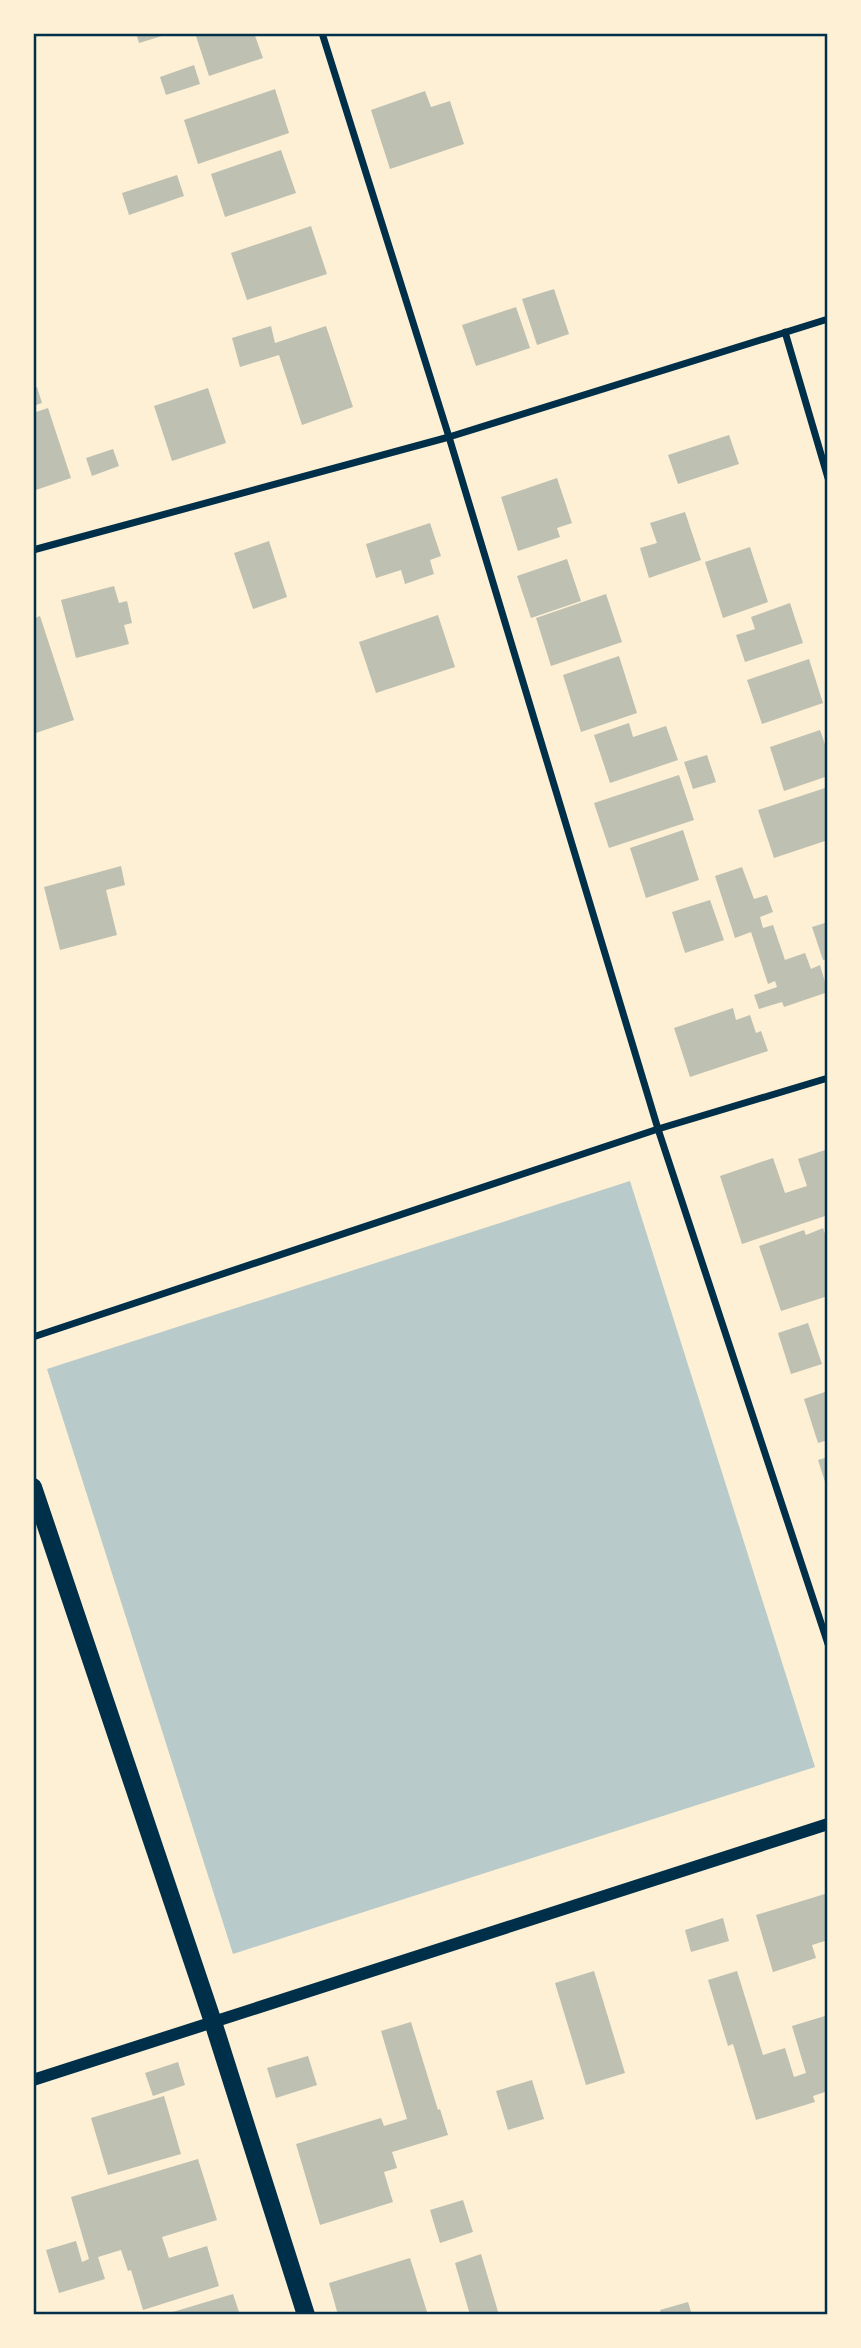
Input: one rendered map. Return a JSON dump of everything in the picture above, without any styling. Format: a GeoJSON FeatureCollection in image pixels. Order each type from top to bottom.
{"type":"FeatureCollection","features":[{"type":"Feature","properties":{"kind":"main road"},"geometry":{"type":"LineString","coordinates":[[33,1488],[213,2022],[306,2315]]}},
{"type":"Feature","properties":{"kind":"street"},"geometry":{"type":"LineString","coordinates":[[322,33],[449,437],[658,1129],[828,1644]]}},
{"type":"Feature","properties":{"kind":"street"},"geometry":{"type":"LineString","coordinates":[[33,550],[449,437],[828,319]]}},
{"type":"Feature","properties":{"kind":"street"},"geometry":{"type":"LineString","coordinates":[[785,332],[828,478]]}},
{"type":"Feature","properties":{"kind":"street"},"geometry":{"type":"LineString","coordinates":[[33,1338],[658,1129],[828,1078]]}},
{"type":"Feature","properties":{"kind":"street"},"geometry":{"type":"LineString","coordinates":[[33,2080],[828,1824]]}},
{"type":"Feature","properties":{"kind":"shaded area"},"geometry":{"type":"Polygon","coordinates":[[[630,1181],[815,1767],[233,1954],[47,1369],[630,1181]]]}},
{"type":"Feature","properties":{"kind":"building"},"geometry":{"type":"Polygon","coordinates":[[[136,33],[161,33],[162,36],[139,43],[136,33]]]}},
{"type":"Feature","properties":{"kind":"building"},"geometry":{"type":"Polygon","coordinates":[[[195,33],[254,33],[263,58],[209,76],[195,33]]]}},
{"type":"Feature","properties":{"kind":"building"},"geometry":{"type":"Polygon","coordinates":[[[194,65],[200,84],[166,95],[160,77],[194,65]]]}},
{"type":"Feature","properties":{"kind":"building"},"geometry":{"type":"Polygon","coordinates":[[[275,89],[289,133],[198,164],[184,120],[275,89]]]}},
{"type":"Feature","properties":{"kind":"building"},"geometry":{"type":"Polygon","coordinates":[[[425,91],[431,107],[450,101],[464,144],[390,169],[371,110],[425,91]]]}},
{"type":"Feature","properties":{"kind":"building"},"geometry":{"type":"Polygon","coordinates":[[[281,150],[296,193],[225,217],[211,174],[281,150]]]}},
{"type":"Feature","properties":{"kind":"building"},"geometry":{"type":"Polygon","coordinates":[[[177,175],[184,196],[129,215],[122,193],[177,175]]]}},
{"type":"Feature","properties":{"kind":"building"},"geometry":{"type":"Polygon","coordinates":[[[311,226],[327,274],[247,300],[231,253],[311,226]]]}},
{"type":"Feature","properties":{"kind":"building"},"geometry":{"type":"Polygon","coordinates":[[[554,289],[569,334],[537,345],[522,299],[554,289]]]}},
{"type":"Feature","properties":{"kind":"building"},"geometry":{"type":"Polygon","coordinates":[[[516,307],[530,348],[476,366],[462,325],[516,307]]]}},
{"type":"Feature","properties":{"kind":"building"},"geometry":{"type":"Polygon","coordinates":[[[271,326],[275,343],[326,326],[353,407],[302,425],[279,355],[240,367],[232,338],[271,326]]]}},
{"type":"Feature","properties":{"kind":"building"},"geometry":{"type":"Polygon","coordinates":[[[37,387],[42,403],[33,406],[33,389],[37,387]]]}},
{"type":"Feature","properties":{"kind":"building"},"geometry":{"type":"Polygon","coordinates":[[[208,388],[226,443],[172,461],[154,406],[208,388]]]}},
{"type":"Feature","properties":{"kind":"building"},"geometry":{"type":"Polygon","coordinates":[[[48,408],[71,478],[33,491],[33,413],[48,408]]]}},
{"type":"Feature","properties":{"kind":"building"},"geometry":{"type":"Polygon","coordinates":[[[729,435],[739,464],[678,484],[668,455],[729,435]]]}},
{"type":"Feature","properties":{"kind":"building"},"geometry":{"type":"Polygon","coordinates":[[[113,449],[119,466],[92,476],[86,458],[113,449]]]}},
{"type":"Feature","properties":{"kind":"building"},"geometry":{"type":"Polygon","coordinates":[[[557,478],[572,523],[557,528],[560,537],[518,551],[501,497],[557,478]]]}},
{"type":"Feature","properties":{"kind":"building"},"geometry":{"type":"Polygon","coordinates":[[[685,512],[701,560],[649,578],[640,548],[657,543],[650,523],[685,512]]]}},
{"type":"Feature","properties":{"kind":"building"},"geometry":{"type":"Polygon","coordinates":[[[430,523],[441,556],[430,560],[434,574],[405,584],[401,570],[376,578],[366,544],[430,523]]]}},
{"type":"Feature","properties":{"kind":"building"},"geometry":{"type":"Polygon","coordinates":[[[269,541],[287,597],[253,609],[234,553],[269,541]]]}},
{"type":"Feature","properties":{"kind":"building"},"geometry":{"type":"Polygon","coordinates":[[[750,547],[768,602],[723,618],[705,562],[750,547]]]}},
{"type":"Feature","properties":{"kind":"building"},"geometry":{"type":"Polygon","coordinates":[[[567,559],[581,601],[531,618],[517,576],[567,559]]]}},
{"type":"Feature","properties":{"kind":"building"},"geometry":{"type":"Polygon","coordinates":[[[114,586],[119,603],[127,601],[132,623],[124,625],[129,644],[76,658],[61,600],[114,586]]]}},
{"type":"Feature","properties":{"kind":"building"},"geometry":{"type":"Polygon","coordinates":[[[606,594],[622,642],[551,666],[536,618],[606,594]]]}},
{"type":"Feature","properties":{"kind":"building"},"geometry":{"type":"Polygon","coordinates":[[[790,603],[803,643],[745,662],[736,635],[755,629],[751,617],[790,603]]]}},
{"type":"Feature","properties":{"kind":"building"},"geometry":{"type":"Polygon","coordinates":[[[438,615],[455,667],[376,693],[359,642],[438,615]]]}},
{"type":"Feature","properties":{"kind":"building"},"geometry":{"type":"Polygon","coordinates":[[[40,616],[74,720],[33,734],[33,619],[40,616]]]}},
{"type":"Feature","properties":{"kind":"building"},"geometry":{"type":"Polygon","coordinates":[[[619,656],[637,713],[581,732],[563,675],[619,656]]]}},
{"type":"Feature","properties":{"kind":"building"},"geometry":{"type":"Polygon","coordinates":[[[809,659],[823,703],[762,724],[747,680],[809,659]]]}},
{"type":"Feature","properties":{"kind":"building"},"geometry":{"type":"Polygon","coordinates":[[[629,723],[633,737],[666,726],[678,760],[610,783],[594,735],[629,723]]]}},
{"type":"Feature","properties":{"kind":"building"},"geometry":{"type":"Polygon","coordinates":[[[820,730],[828,753],[828,776],[784,791],[770,747],[820,730]]]}},
{"type":"Feature","properties":{"kind":"building"},"geometry":{"type":"Polygon","coordinates":[[[707,755],[716,782],[693,789],[684,762],[707,755]]]}},
{"type":"Feature","properties":{"kind":"building"},"geometry":{"type":"Polygon","coordinates":[[[679,775],[694,820],[609,848],[594,803],[679,775]]]}},
{"type":"Feature","properties":{"kind":"building"},"geometry":{"type":"Polygon","coordinates":[[[828,787],[828,840],[774,858],[758,810],[828,787]]]}},
{"type":"Feature","properties":{"kind":"building"},"geometry":{"type":"Polygon","coordinates":[[[683,830],[699,880],[646,898],[630,848],[683,830]]]}},
{"type":"Feature","properties":{"kind":"building"},"geometry":{"type":"Polygon","coordinates":[[[121,866],[125,885],[106,890],[117,935],[60,950],[44,887],[121,866]]]}},
{"type":"Feature","properties":{"kind":"building"},"geometry":{"type":"Polygon","coordinates":[[[742,867],[754,899],[767,895],[773,912],[760,917],[763,928],[773,925],[785,960],[805,953],[811,969],[820,965],[828,992],[784,1007],[782,1002],[759,1009],[754,995],[777,987],[775,981],[768,984],[751,932],[735,938],[715,876],[742,867]]]}},
{"type":"Feature","properties":{"kind":"building"},"geometry":{"type":"Polygon","coordinates":[[[710,900],[724,940],[685,953],[672,912],[710,900]]]}},
{"type":"Feature","properties":{"kind":"building"},"geometry":{"type":"Polygon","coordinates":[[[828,922],[828,959],[823,960],[812,927],[828,922]]]}},
{"type":"Feature","properties":{"kind":"building"},"geometry":{"type":"Polygon","coordinates":[[[733,1008],[736,1020],[750,1015],[756,1033],[761,1031],[768,1051],[690,1077],[674,1028],[733,1008]]]}},
{"type":"Feature","properties":{"kind":"building"},"geometry":{"type":"Polygon","coordinates":[[[828,1149],[828,1215],[742,1244],[720,1176],[773,1158],[785,1193],[807,1186],[798,1159],[828,1149]]]}},
{"type":"Feature","properties":{"kind":"building"},"geometry":{"type":"Polygon","coordinates":[[[823,1228],[828,1242],[828,1296],[781,1311],[759,1246],[804,1230],[806,1235],[823,1228]]]}},
{"type":"Feature","properties":{"kind":"building"},"geometry":{"type":"Polygon","coordinates":[[[808,1323],[822,1364],[791,1374],[778,1333],[808,1323]]]}},
{"type":"Feature","properties":{"kind":"building"},"geometry":{"type":"Polygon","coordinates":[[[828,1391],[828,1440],[818,1443],[804,1399],[828,1391]]]}},
{"type":"Feature","properties":{"kind":"building"},"geometry":{"type":"Polygon","coordinates":[[[828,1457],[828,1488],[827,1488],[818,1460],[828,1457]]]}},
{"type":"Feature","properties":{"kind":"building"},"geometry":{"type":"Polygon","coordinates":[[[828,1893],[828,1940],[812,1945],[816,1958],[773,1972],[756,1915],[828,1893]]]}},
{"type":"Feature","properties":{"kind":"building"},"geometry":{"type":"Polygon","coordinates":[[[723,1918],[729,1941],[691,1952],[685,1930],[723,1918]]]}},
{"type":"Feature","properties":{"kind":"building"},"geometry":{"type":"Polygon","coordinates":[[[594,1971],[625,2073],[586,2085],[555,1983],[594,1971]]]}},
{"type":"Feature","properties":{"kind":"building"},"geometry":{"type":"Polygon","coordinates":[[[737,1971],[763,2055],[785,2048],[794,2077],[806,2073],[792,2026],[828,2015],[828,2091],[813,2096],[815,2102],[756,2120],[733,2044],[728,2046],[708,1980],[737,1971]]]}},
{"type":"Feature","properties":{"kind":"building"},"geometry":{"type":"Polygon","coordinates":[[[411,2022],[448,2135],[392,2152],[397,2168],[384,2172],[393,2202],[320,2225],[296,2144],[381,2118],[384,2126],[407,2119],[381,2031],[411,2022]]]}},
{"type":"Feature","properties":{"kind":"building"},"geometry":{"type":"Polygon","coordinates":[[[308,2056],[317,2085],[276,2098],[267,2068],[308,2056]]]}},
{"type":"Feature","properties":{"kind":"building"},"geometry":{"type":"Polygon","coordinates":[[[178,2062],[185,2085],[153,2096],[145,2073],[178,2062]]]}},
{"type":"Feature","properties":{"kind":"building"},"geometry":{"type":"Polygon","coordinates":[[[532,2080],[544,2119],[508,2130],[496,2091],[532,2080]]]}},
{"type":"Feature","properties":{"kind":"building"},"geometry":{"type":"Polygon","coordinates":[[[164,2096],[181,2154],[108,2175],[91,2118],[164,2096]]]}},
{"type":"Feature","properties":{"kind":"building"},"geometry":{"type":"Polygon","coordinates":[[[198,2159],[217,2220],[162,2237],[169,2258],[207,2246],[219,2286],[143,2310],[131,2270],[128,2271],[121,2250],[98,2257],[105,2279],[59,2293],[46,2250],[76,2241],[82,2262],[89,2259],[71,2197],[198,2159]]]}},
{"type":"Feature","properties":{"kind":"building"},"geometry":{"type":"Polygon","coordinates":[[[463,2200],[473,2232],[440,2243],[430,2210],[463,2200]]]}},
{"type":"Feature","properties":{"kind":"building"},"geometry":{"type":"Polygon","coordinates":[[[481,2254],[499,2315],[470,2315],[455,2263],[481,2254]]]}},
{"type":"Feature","properties":{"kind":"building"},"geometry":{"type":"Polygon","coordinates":[[[410,2258],[428,2315],[338,2315],[329,2283],[410,2258]]]}},
{"type":"Feature","properties":{"kind":"building"},"geometry":{"type":"Polygon","coordinates":[[[233,2294],[240,2315],[166,2315],[166,2314],[233,2294]]]}},
{"type":"Feature","properties":{"kind":"building"},"geometry":{"type":"Polygon","coordinates":[[[688,2302],[692,2315],[662,2315],[660,2310],[688,2302]]]}}]}
